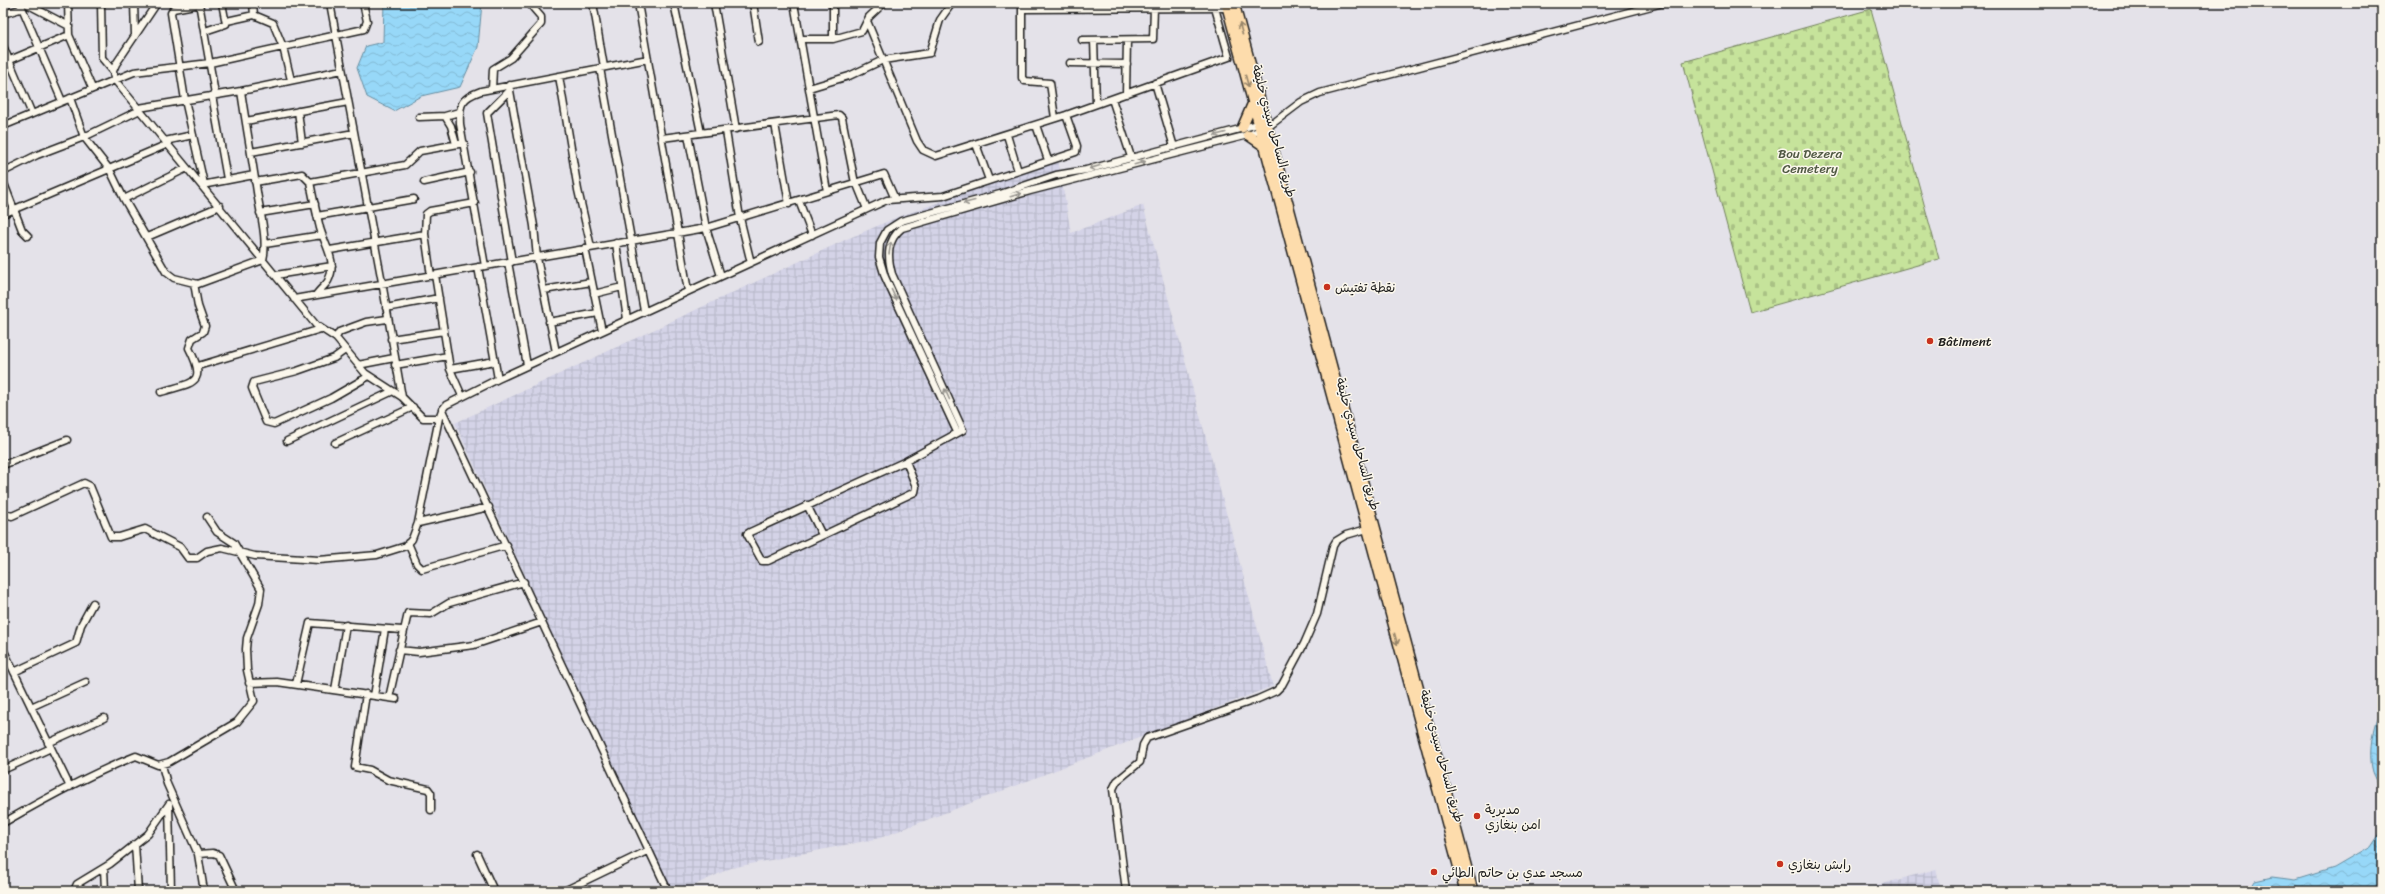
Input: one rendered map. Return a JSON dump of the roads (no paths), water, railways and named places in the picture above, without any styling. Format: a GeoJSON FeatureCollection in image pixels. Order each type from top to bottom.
{"type":"FeatureCollection","features":[{"type":"Feature","properties":{"kind":"highway"},"geometry":{"type":"LineString","coordinates":[[1229,5],[1265,126],[1473,891]]}},
{"type":"Feature","properties":{"kind":"highway","name":"طريق الساحل سيدي خليفة"},"geometry":{"type":"LineString","coordinates":[[1229,5],[1239,54],[1252,103],[1265,126],[1264,146],[1465,891]]}},
{"type":"Feature","properties":{"kind":"highway"},"geometry":{"type":"LineString","coordinates":[[1252,103],[1245,132],[1264,146]]}},
{"type":"Feature","properties":{"kind":"street"},"geometry":{"type":"LineString","coordinates":[[25,3],[69,26]]}},
{"type":"Feature","properties":{"kind":"street"},"geometry":{"type":"LineString","coordinates":[[68,3],[69,35],[92,88]]}},
{"type":"Feature","properties":{"kind":"street"},"geometry":{"type":"LineString","coordinates":[[101,3],[102,58],[113,71],[114,79],[187,168],[203,185],[294,299],[321,329],[336,338],[369,376],[391,392],[402,397],[423,418],[439,418]]}},
{"type":"Feature","properties":{"kind":"street"},"geometry":{"type":"LineString","coordinates":[[134,3],[136,36]]}},
{"type":"Feature","properties":{"kind":"street"},"geometry":{"type":"LineString","coordinates":[[113,71],[157,3]]}},
{"type":"Feature","properties":{"kind":"street"},"geometry":{"type":"LineString","coordinates":[[205,31],[225,26],[227,21],[222,3]]}},
{"type":"Feature","properties":{"kind":"street"},"geometry":{"type":"LineString","coordinates":[[253,3],[254,15]]}},
{"type":"Feature","properties":{"kind":"street"},"geometry":{"type":"LineString","coordinates":[[330,3],[402,397]]}},
{"type":"Feature","properties":{"kind":"street"},"geometry":{"type":"LineString","coordinates":[[3,126],[92,88],[134,72],[210,63],[336,35],[365,27],[366,17],[363,3]]}},
{"type":"Feature","properties":{"kind":"street"},"geometry":{"type":"LineString","coordinates":[[492,89],[492,69],[511,58],[541,24],[541,17],[529,3]]}},
{"type":"Feature","properties":{"kind":"street"},"geometry":{"type":"LineString","coordinates":[[593,3],[602,68],[644,311]]}},
{"type":"Feature","properties":{"kind":"street"},"geometry":{"type":"LineString","coordinates":[[640,3],[648,59],[688,291]]}},
{"type":"Feature","properties":{"kind":"street"},"geometry":{"type":"LineString","coordinates":[[674,3],[702,133]]}},
{"type":"Feature","properties":{"kind":"street"},"geometry":{"type":"LineString","coordinates":[[714,3],[736,130]]}},
{"type":"Feature","properties":{"kind":"street"},"geometry":{"type":"LineString","coordinates":[[753,3],[759,42]]}},
{"type":"Feature","properties":{"kind":"street"},"geometry":{"type":"LineString","coordinates":[[794,3],[827,191]]}},
{"type":"Feature","properties":{"kind":"street"},"geometry":{"type":"LineString","coordinates":[[833,3],[833,39]]}},
{"type":"Feature","properties":{"kind":"street"},"geometry":{"type":"LineString","coordinates":[[800,39],[833,39],[862,31],[867,21],[884,3]]}},
{"type":"Feature","properties":{"kind":"street"},"geometry":{"type":"LineString","coordinates":[[809,88],[849,76],[883,60],[930,53],[940,20],[952,3]]}},
{"type":"Feature","properties":{"kind":"street"},"geometry":{"type":"LineString","coordinates":[[960,431],[892,274],[889,258],[890,244],[895,234],[902,228],[1265,126],[1307,98],[1320,93],[1663,3]]}},
{"type":"Feature","properties":{"kind":"street"},"geometry":{"type":"LineString","coordinates":[[2380,3],[2382,12]]}},
{"type":"Feature","properties":{"kind":"street"},"geometry":{"type":"LineString","coordinates":[[203,185],[185,100],[172,11],[200,4],[227,179]]}},
{"type":"Feature","properties":{"kind":"street"},"geometry":{"type":"LineString","coordinates":[[1055,118],[1050,84],[1025,81],[1022,78],[1022,9],[1154,7],[1215,8],[1229,5]]}},
{"type":"Feature","properties":{"kind":"street"},"geometry":{"type":"LineString","coordinates":[[3,14],[20,6],[62,101]]}},
{"type":"Feature","properties":{"kind":"street"},"geometry":{"type":"LineString","coordinates":[[1082,40],[1150,40],[1155,37],[1154,7]]}},
{"type":"Feature","properties":{"kind":"street"},"geometry":{"type":"LineString","coordinates":[[1215,8],[1229,57]]}},
{"type":"Feature","properties":{"kind":"street"},"geometry":{"type":"LineString","coordinates":[[227,21],[254,15],[273,23],[283,47],[291,80]]}},
{"type":"Feature","properties":{"kind":"street"},"geometry":{"type":"LineString","coordinates":[[867,21],[923,150],[936,156],[1007,135],[1055,118],[1066,116],[1239,54]]}},
{"type":"Feature","properties":{"kind":"street"},"geometry":{"type":"LineString","coordinates":[[6,62],[69,35]]}},
{"type":"Feature","properties":{"kind":"street"},"geometry":{"type":"LineString","coordinates":[[1094,40],[1096,104]]}},
{"type":"Feature","properties":{"kind":"street"},"geometry":{"type":"LineString","coordinates":[[1126,94],[1127,40]]}},
{"type":"Feature","properties":{"kind":"street"},"geometry":{"type":"LineString","coordinates":[[3,46],[6,62],[32,114]]}},
{"type":"Feature","properties":{"kind":"street"},"geometry":{"type":"LineString","coordinates":[[485,266],[459,112],[463,100],[469,95],[492,89],[510,88],[559,76],[648,59]]}},
{"type":"Feature","properties":{"kind":"street"},"geometry":{"type":"LineString","coordinates":[[1070,63],[1127,64]]}},
{"type":"Feature","properties":{"kind":"street"},"geometry":{"type":"LineString","coordinates":[[3,172],[37,155],[84,137],[139,109],[241,91],[342,70]]}},
{"type":"Feature","properties":{"kind":"street"},"geometry":{"type":"LineString","coordinates":[[559,76],[588,247],[591,282],[602,331]]}},
{"type":"Feature","properties":{"kind":"street"},"geometry":{"type":"LineString","coordinates":[[1155,83],[1174,147]]}},
{"type":"Feature","properties":{"kind":"street"},"geometry":{"type":"LineString","coordinates":[[510,88],[534,226],[537,258],[556,352]]}},
{"type":"Feature","properties":{"kind":"street"},"geometry":{"type":"LineString","coordinates":[[510,88],[487,113],[527,365]]}},
{"type":"Feature","properties":{"kind":"street"},"geometry":{"type":"LineString","coordinates":[[241,91],[265,244],[263,260]]}},
{"type":"Feature","properties":{"kind":"street"},"geometry":{"type":"LineString","coordinates":[[70,98],[84,137],[110,170],[124,199],[147,236],[166,272],[174,278],[198,284],[263,260]]}},
{"type":"Feature","properties":{"kind":"street"},"geometry":{"type":"LineString","coordinates":[[1112,99],[1131,157]]}},
{"type":"Feature","properties":{"kind":"street"},"geometry":{"type":"LineString","coordinates":[[246,121],[348,102]]}},
{"type":"Feature","properties":{"kind":"street"},"geometry":{"type":"LineString","coordinates":[[298,111],[302,143]]}},
{"type":"Feature","properties":{"kind":"street"},"geometry":{"type":"LineString","coordinates":[[419,117],[444,116],[459,112]]}},
{"type":"Feature","properties":{"kind":"street"},"geometry":{"type":"LineString","coordinates":[[444,116],[451,126],[456,144]]}},
{"type":"Feature","properties":{"kind":"street"},"geometry":{"type":"LineString","coordinates":[[662,138],[736,130],[814,118],[838,116],[842,118],[855,182],[866,209]]}},
{"type":"Feature","properties":{"kind":"street"},"geometry":{"type":"LineString","coordinates":[[3,509],[5,514],[12,516],[63,494],[78,485],[87,483],[90,486],[111,537],[118,537],[145,529],[180,547],[188,558],[197,558],[202,553],[217,549],[255,556],[319,560],[377,555],[395,551],[408,543],[418,523],[439,418],[442,410],[446,406],[462,396],[527,365],[887,200],[943,196],[1076,152],[1078,150],[1066,116]]}},
{"type":"Feature","properties":{"kind":"street"},"geometry":{"type":"LineString","coordinates":[[775,124],[789,204]]}},
{"type":"Feature","properties":{"kind":"street"},"geometry":{"type":"LineString","coordinates":[[1036,125],[1048,160]]}},
{"type":"Feature","properties":{"kind":"street"},"geometry":{"type":"LineString","coordinates":[[960,431],[885,277],[879,257],[880,243],[884,234],[892,226],[906,219],[1028,185],[1056,175],[1075,172],[1131,157],[1245,132],[1265,126]]}},
{"type":"Feature","properties":{"kind":"street"},"geometry":{"type":"LineString","coordinates":[[726,131],[740,218],[751,262]]}},
{"type":"Feature","properties":{"kind":"street"},"geometry":{"type":"LineString","coordinates":[[251,152],[354,133]]}},
{"type":"Feature","properties":{"kind":"street"},"geometry":{"type":"LineString","coordinates":[[3,214],[110,170],[166,142],[193,135]]}},
{"type":"Feature","properties":{"kind":"street"},"geometry":{"type":"LineString","coordinates":[[688,135],[706,228],[721,276]]}},
{"type":"Feature","properties":{"kind":"street"},"geometry":{"type":"LineString","coordinates":[[1007,135],[1018,170]]}},
{"type":"Feature","properties":{"kind":"street"},"geometry":{"type":"LineString","coordinates":[[310,182],[405,165],[420,151],[464,143]]}},
{"type":"Feature","properties":{"kind":"street"},"geometry":{"type":"LineString","coordinates":[[976,144],[989,180]]}},
{"type":"Feature","properties":{"kind":"street"},"geometry":{"type":"LineString","coordinates":[[124,199],[187,168]]}},
{"type":"Feature","properties":{"kind":"street"},"geometry":{"type":"LineString","coordinates":[[424,182],[470,172]]}},
{"type":"Feature","properties":{"kind":"street"},"geometry":{"type":"LineString","coordinates":[[1075,172],[1076,180]]}},
{"type":"Feature","properties":{"kind":"street"},"geometry":{"type":"LineString","coordinates":[[255,182],[302,174],[310,182],[322,235],[330,250],[332,266],[329,280],[316,295]]}},
{"type":"Feature","properties":{"kind":"street"},"geometry":{"type":"LineString","coordinates":[[294,299],[382,282],[537,258],[588,247],[679,234],[706,228],[789,204],[855,182],[885,174],[895,199]]}},
{"type":"Feature","properties":{"kind":"street"},"geometry":{"type":"LineString","coordinates":[[203,185],[227,179],[254,175]]}},
{"type":"Feature","properties":{"kind":"street"},"geometry":{"type":"LineString","coordinates":[[3,181],[22,230],[28,236]]}},
{"type":"Feature","properties":{"kind":"street"},"geometry":{"type":"LineString","coordinates":[[1028,185],[1030,191]]}},
{"type":"Feature","properties":{"kind":"street"},"geometry":{"type":"LineString","coordinates":[[317,216],[414,199]]}},
{"type":"Feature","properties":{"kind":"street"},"geometry":{"type":"LineString","coordinates":[[799,201],[812,235]]}},
{"type":"Feature","properties":{"kind":"street"},"geometry":{"type":"LineString","coordinates":[[260,213],[315,204]]}},
{"type":"Feature","properties":{"kind":"street"},"geometry":{"type":"LineString","coordinates":[[462,396],[450,369],[439,298],[425,234],[424,218],[430,211],[475,204]]}},
{"type":"Feature","properties":{"kind":"street"},"geometry":{"type":"LineString","coordinates":[[147,236],[220,206]]}},
{"type":"Feature","properties":{"kind":"street"},"geometry":{"type":"LineString","coordinates":[[330,250],[425,234]]}},
{"type":"Feature","properties":{"kind":"street"},"geometry":{"type":"LineString","coordinates":[[265,244],[322,235]]}},
{"type":"Feature","properties":{"kind":"street"},"geometry":{"type":"LineString","coordinates":[[616,243],[627,319]]}},
{"type":"Feature","properties":{"kind":"street"},"geometry":{"type":"LineString","coordinates":[[276,275],[332,266]]}},
{"type":"Feature","properties":{"kind":"street"},"geometry":{"type":"LineString","coordinates":[[478,267],[498,379]]}},
{"type":"Feature","properties":{"kind":"street"},"geometry":{"type":"LineString","coordinates":[[885,277],[892,274]]}},
{"type":"Feature","properties":{"kind":"street"},"geometry":{"type":"LineString","coordinates":[[544,290],[591,282]]}},
{"type":"Feature","properties":{"kind":"street"},"geometry":{"type":"LineString","coordinates":[[161,392],[192,382],[198,373],[198,366],[189,348],[192,339],[203,332],[205,326],[198,306],[194,283]]}},
{"type":"Feature","properties":{"kind":"street"},"geometry":{"type":"LineString","coordinates":[[594,294],[622,287]]}},
{"type":"Feature","properties":{"kind":"street"},"geometry":{"type":"LineString","coordinates":[[386,308],[439,298]]}},
{"type":"Feature","properties":{"kind":"street"},"geometry":{"type":"LineString","coordinates":[[550,322],[598,314]]}},
{"type":"Feature","properties":{"kind":"street"},"geometry":{"type":"LineString","coordinates":[[336,338],[339,332],[349,327],[388,319]]}},
{"type":"Feature","properties":{"kind":"street"},"geometry":{"type":"LineString","coordinates":[[198,366],[321,329]]}},
{"type":"Feature","properties":{"kind":"street"},"geometry":{"type":"LineString","coordinates":[[391,339],[444,331]]}},
{"type":"Feature","properties":{"kind":"street"},"geometry":{"type":"LineString","coordinates":[[345,350],[334,358],[297,371],[254,382],[252,388],[266,422],[274,424],[325,401],[369,376]]}},
{"type":"Feature","properties":{"kind":"street"},"geometry":{"type":"LineString","coordinates":[[396,365],[448,356]]}},
{"type":"Feature","properties":{"kind":"street"},"geometry":{"type":"LineString","coordinates":[[358,365],[394,358]]}},
{"type":"Feature","properties":{"kind":"street"},"geometry":{"type":"LineString","coordinates":[[450,369],[495,361]]}},
{"type":"Feature","properties":{"kind":"street"},"geometry":{"type":"LineString","coordinates":[[287,441],[391,392]]}},
{"type":"Feature","properties":{"kind":"street"},"geometry":{"type":"LineString","coordinates":[[335,443],[413,407]]}},
{"type":"Feature","properties":{"kind":"street"},"geometry":{"type":"LineString","coordinates":[[442,410],[490,507],[668,891]]}},
{"type":"Feature","properties":{"kind":"street"},"geometry":{"type":"LineString","coordinates":[[906,461],[916,487],[914,492],[765,562],[762,561],[747,534],[807,504],[906,461],[960,431]]}},
{"type":"Feature","properties":{"kind":"street"},"geometry":{"type":"LineString","coordinates":[[3,465],[67,440]]}},
{"type":"Feature","properties":{"kind":"street"},"geometry":{"type":"LineString","coordinates":[[807,504],[822,535]]}},
{"type":"Feature","properties":{"kind":"street"},"geometry":{"type":"LineString","coordinates":[[418,523],[490,507]]}},
{"type":"Feature","properties":{"kind":"street"},"geometry":{"type":"LineString","coordinates":[[3,822],[114,765],[136,756],[162,765],[237,722],[254,701],[247,670],[247,638],[261,595],[255,577],[234,543],[217,532],[207,517]]}},
{"type":"Feature","properties":{"kind":"street"},"geometry":{"type":"LineString","coordinates":[[1126,891],[1120,833],[1113,795],[1115,785],[1140,762],[1143,745],[1147,738],[1276,691],[1282,685],[1304,644],[1317,614],[1333,546],[1341,537],[1367,529]]}},
{"type":"Feature","properties":{"kind":"street"},"geometry":{"type":"LineString","coordinates":[[408,543],[417,564],[422,569],[507,545]]}},
{"type":"Feature","properties":{"kind":"street"},"geometry":{"type":"LineString","coordinates":[[389,698],[402,630],[408,612],[431,614],[449,603],[524,582]]}},
{"type":"Feature","properties":{"kind":"street"},"geometry":{"type":"LineString","coordinates":[[14,672],[76,643],[81,625],[93,603]]}},
{"type":"Feature","properties":{"kind":"street"},"geometry":{"type":"LineString","coordinates":[[399,650],[408,649],[419,652],[474,644],[542,622]]}},
{"type":"Feature","properties":{"kind":"street"},"geometry":{"type":"LineString","coordinates":[[296,684],[310,623],[402,630]]}},
{"type":"Feature","properties":{"kind":"street"},"geometry":{"type":"LineString","coordinates":[[335,690],[346,625]]}},
{"type":"Feature","properties":{"kind":"street"},"geometry":{"type":"LineString","coordinates":[[374,696],[385,629]]}},
{"type":"Feature","properties":{"kind":"street"},"geometry":{"type":"LineString","coordinates":[[400,641],[408,649]]}},
{"type":"Feature","properties":{"kind":"street"},"geometry":{"type":"LineString","coordinates":[[3,649],[70,787]]}},
{"type":"Feature","properties":{"kind":"street"},"geometry":{"type":"LineString","coordinates":[[32,707],[86,682]]}},
{"type":"Feature","properties":{"kind":"street"},"geometry":{"type":"LineString","coordinates":[[249,683],[277,682],[296,684],[396,699]]}},
{"type":"Feature","properties":{"kind":"street"},"geometry":{"type":"LineString","coordinates":[[366,694],[356,767],[370,770],[388,780],[428,789],[431,793],[431,810]]}},
{"type":"Feature","properties":{"kind":"street"},"geometry":{"type":"LineString","coordinates":[[3,770],[104,718]]}},
{"type":"Feature","properties":{"kind":"street"},"geometry":{"type":"LineString","coordinates":[[162,765],[172,796],[198,854],[204,891]]}},
{"type":"Feature","properties":{"kind":"street"},"geometry":{"type":"LineString","coordinates":[[74,891],[77,884],[104,868],[154,828],[169,804],[172,796]]}},
{"type":"Feature","properties":{"kind":"street"},"geometry":{"type":"LineString","coordinates":[[169,804],[171,891]]}},
{"type":"Feature","properties":{"kind":"street"},"geometry":{"type":"LineString","coordinates":[[135,844],[138,891]]}},
{"type":"Feature","properties":{"kind":"street"},"geometry":{"type":"LineString","coordinates":[[564,891],[648,850]]}},
{"type":"Feature","properties":{"kind":"street"},"geometry":{"type":"LineString","coordinates":[[198,854],[213,853],[219,855],[236,891]]}},
{"type":"Feature","properties":{"kind":"street"},"geometry":{"type":"LineString","coordinates":[[477,854],[494,891]]}},
{"type":"Feature","properties":{"kind":"street"},"geometry":{"type":"LineString","coordinates":[[104,868],[105,891]]}},
{"type":"Feature","properties":{"kind":"water"},"geometry":{"type":"Polygon","coordinates":[[[384,3],[482,3],[478,47],[460,87],[421,96],[394,111],[367,97],[357,68],[366,46],[383,42],[384,3]]]}},
{"type":"Feature","properties":{"kind":"water"},"geometry":{"type":"Polygon","coordinates":[[[2382,705],[2382,789],[2373,772],[2371,764],[2371,747],[2376,721],[2382,705]]]}},
{"type":"Feature","properties":{"kind":"water"},"geometry":{"type":"Polygon","coordinates":[[[2382,829],[2382,891],[2249,891],[2255,881],[2272,877],[2295,880],[2334,868],[2370,847],[2382,829]]]}},
{"type":"Feature","properties":{"kind":"place","name":"نقطة تفتيش"},"geometry":{"type":"Point","coordinates":[1327,287]}},
{"type":"Feature","properties":{"kind":"place","name":"Bâtiment"},"geometry":{"type":"Point","coordinates":[1930,341]}},
{"type":"Feature","properties":{"kind":"place","name":"مديرية امن بنغازي"},"geometry":{"type":"Point","coordinates":[1477,816]}},
{"type":"Feature","properties":{"kind":"place","name":"رابش بنغازي"},"geometry":{"type":"Point","coordinates":[1780,864]}},
{"type":"Feature","properties":{"kind":"place","name":"مسجد عدي بن حاتم الطائي"},"geometry":{"type":"Point","coordinates":[1434,872]}},
{"type":"Feature","properties":{"kind":"park label","name":"Bou Dezera Cemetery"},"geometry":{"type":"Point","coordinates":[1810,160]}}]}
